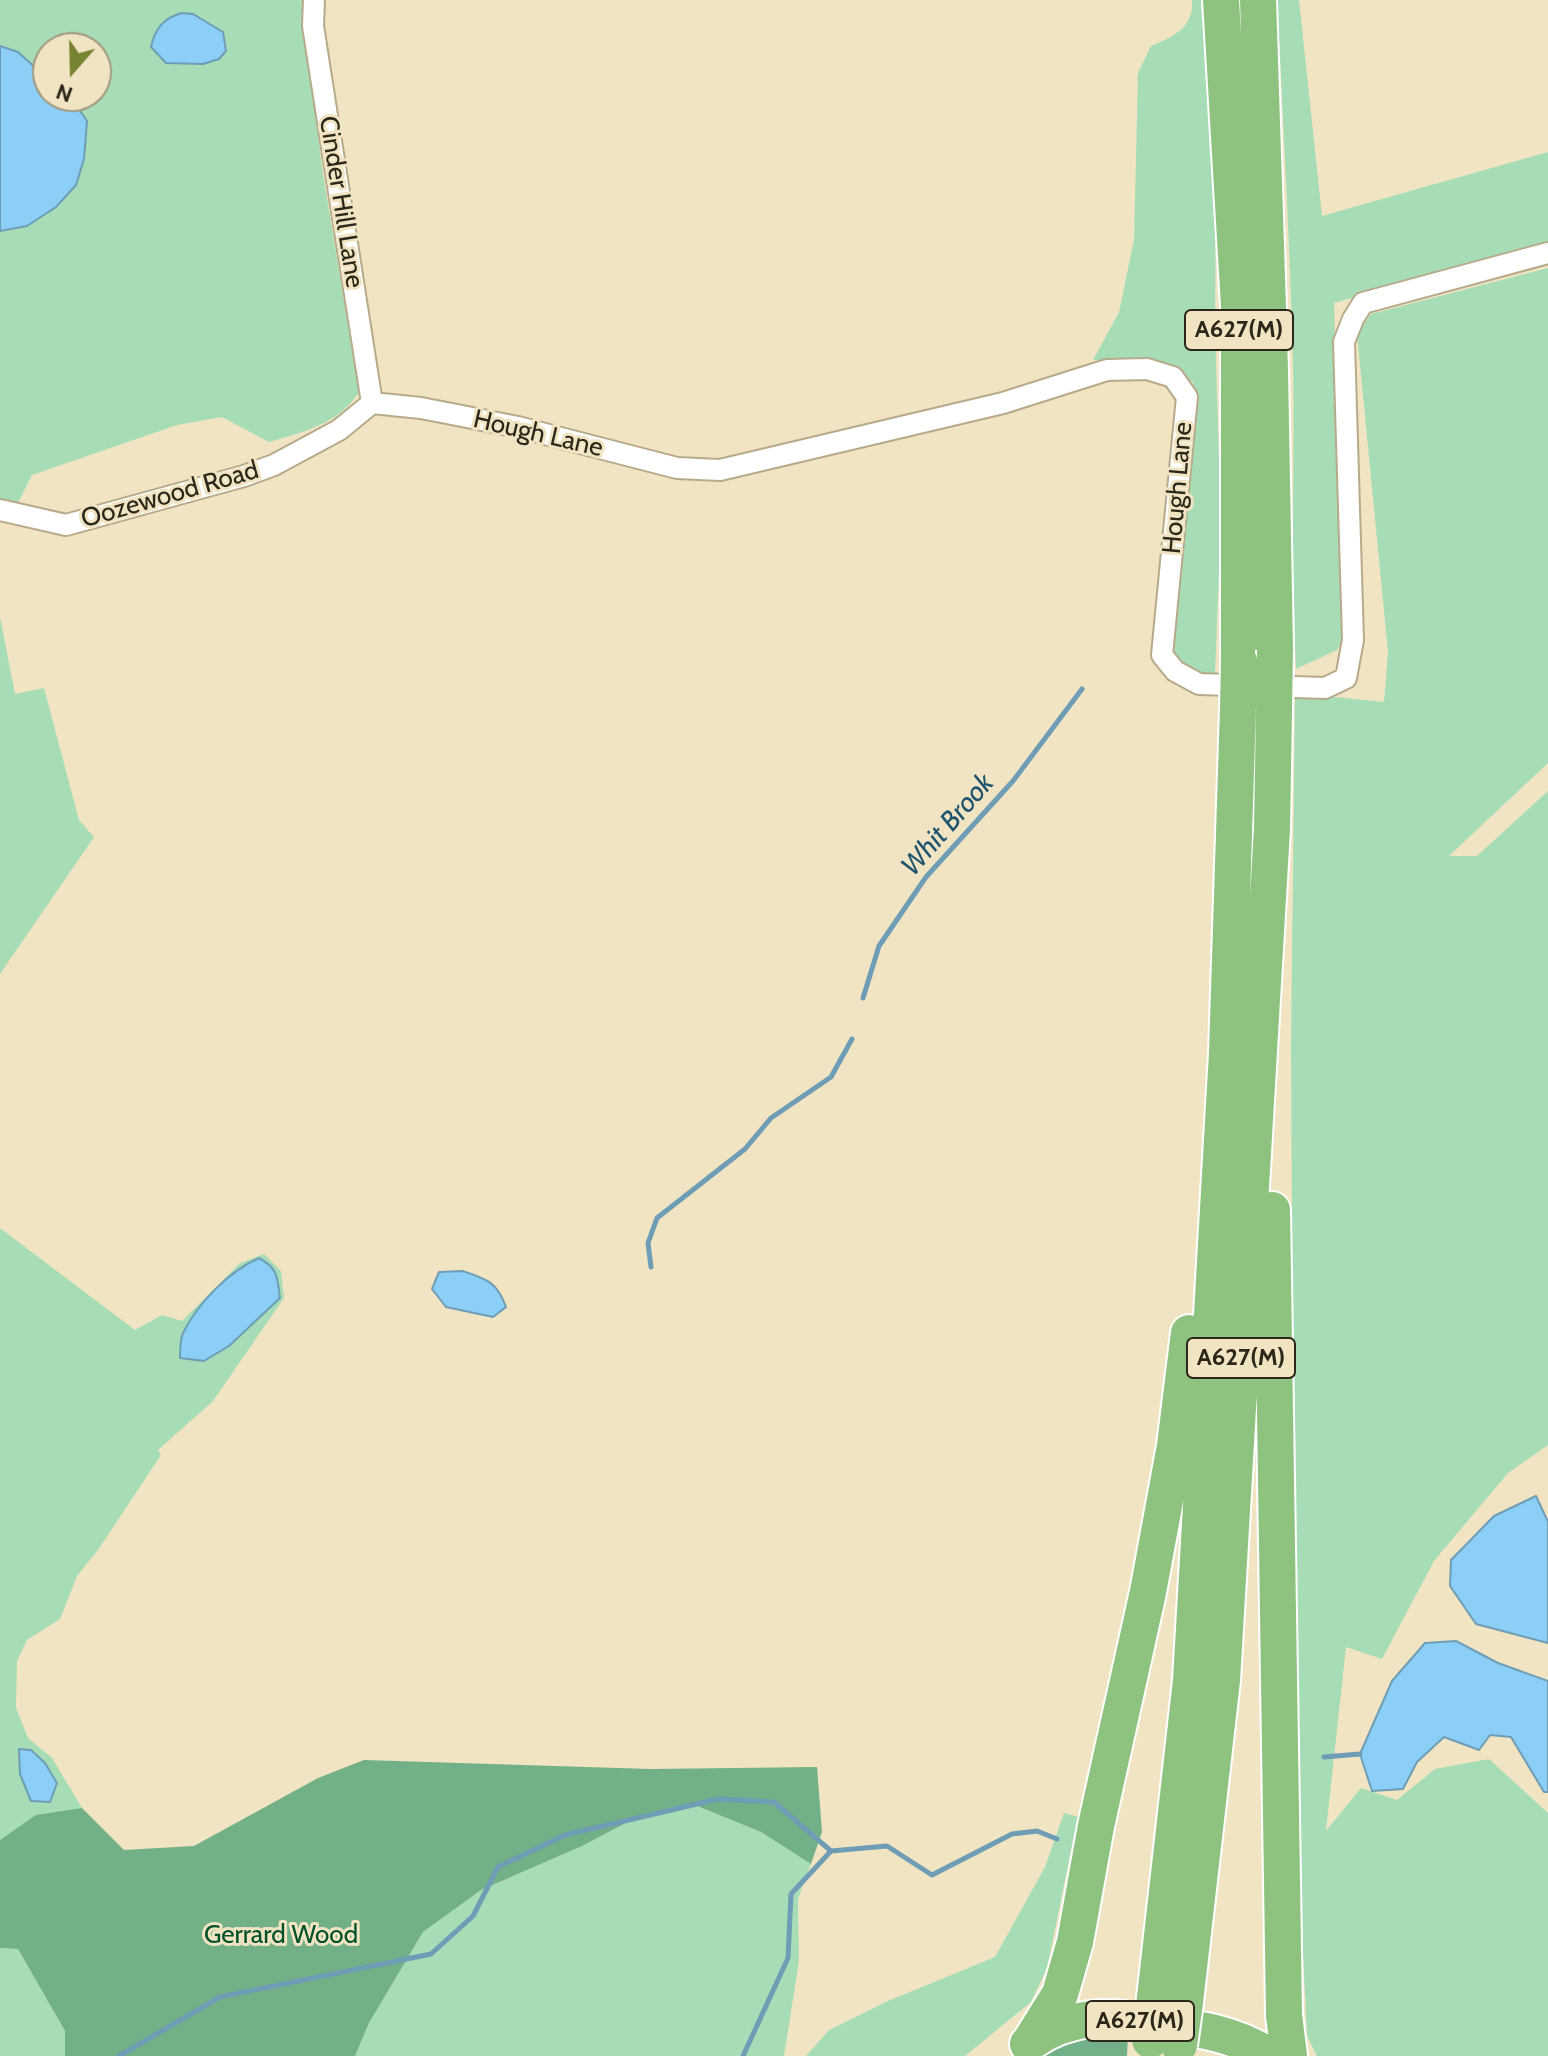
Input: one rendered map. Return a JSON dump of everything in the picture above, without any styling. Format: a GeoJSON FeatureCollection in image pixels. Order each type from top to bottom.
{"type":"FeatureCollection","features":[{"type":"Feature","properties":{"kind":"highway","name":"A627(M)"},"geometry":{"type":"LineString","coordinates":[[1170,2000],[1191,1681],[1233,902],[1238,709],[1239,306],[1221,0]]}},
{"type":"Feature","properties":{"kind":"highway","name":"A627(M)"},"geometry":{"type":"LineString","coordinates":[[1258,0],[1275,650],[1272,829],[1273,1361],[1284,1999],[1289,2056]]}},
{"type":"Feature","properties":{"kind":"highway","name":"A627(M)"},"geometry":{"type":"LineString","coordinates":[[1164,2049],[1222,1680],[1272,829]]}},
{"type":"Feature","properties":{"kind":"highway","name":"A627(M)"},"geometry":{"type":"LineString","coordinates":[[1023,2049],[1060,1994],[1068,1972],[1096,1826],[1148,1592],[1172,1461],[1193,1296],[1233,902]]}},
{"type":"Feature","properties":{"kind":"highway","name":"A627(M)"},"geometry":{"type":"LineString","coordinates":[[1023,2049],[1050,2030],[1071,2023],[1093,2018],[1119,2018],[1226,2035],[1249,2043],[1269,2056]]}},
{"type":"Feature","properties":{"kind":"street","name":"Cinder Hill Lane"},"geometry":{"type":"LineString","coordinates":[[314,0],[313,26],[372,403]]}},
{"type":"Feature","properties":{"kind":"street","name":"Hough Lane"},"geometry":{"type":"LineString","coordinates":[[372,403],[421,408],[518,427],[677,468],[720,470],[1003,403],[1107,370],[1147,369],[1173,377],[1187,397],[1162,655],[1175,671],[1199,684],[1325,688],[1346,678],[1353,640],[1344,342],[1353,319],[1363,303],[1548,253]]}},
{"type":"Feature","properties":{"kind":"street","name":"Oozewood Road"},"geometry":{"type":"LineString","coordinates":[[0,510],[66,525],[244,476],[274,465],[339,430],[372,403]]}},
{"type":"Feature","properties":{"kind":"green space"},"geometry":{"type":"Polygon","coordinates":[[[0,0],[304,0],[322,168],[359,392],[331,419],[269,442],[222,417],[177,425],[32,475],[16,507],[0,503],[0,0]]]}},
{"type":"Feature","properties":{"kind":"green space"},"geometry":{"type":"Polygon","coordinates":[[[1192,0],[1208,0],[1216,182],[1215,330],[1221,520],[1215,675],[1184,669],[1170,646],[1192,434],[1193,382],[1148,362],[1093,360],[1119,312],[1134,240],[1138,73],[1151,46],[1174,35],[1186,24],[1192,10],[1192,0]]]}},
{"type":"Feature","properties":{"kind":"green space"},"geometry":{"type":"Polygon","coordinates":[[[1277,0],[1299,0],[1322,216],[1548,152],[1548,243],[1334,303],[1344,640],[1337,650],[1296,669],[1293,365],[1277,0]]]}},
{"type":"Feature","properties":{"kind":"green space"},"geometry":{"type":"Polygon","coordinates":[[[1548,268],[1548,763],[1449,856],[1477,856],[1548,791],[1548,1445],[1508,1473],[1434,1561],[1382,1659],[1346,1647],[1326,1831],[1361,1788],[1397,1800],[1435,1769],[1489,1759],[1548,1813],[1548,2056],[1317,2056],[1307,2036],[1301,1914],[1291,1046],[1295,693],[1384,702],[1388,652],[1357,334],[1371,314],[1548,268]]]}},
{"type":"Feature","properties":{"kind":"green space"},"geometry":{"type":"Polygon","coordinates":[[[0,617],[15,694],[44,688],[79,820],[94,837],[0,974],[0,617]]]}},
{"type":"Feature","properties":{"kind":"green space"},"geometry":{"type":"Polygon","coordinates":[[[0,1228],[135,1330],[162,1315],[182,1321],[240,1263],[264,1254],[281,1271],[284,1298],[213,1401],[158,1450],[161,1455],[98,1550],[77,1576],[60,1619],[27,1640],[17,1661],[16,1708],[28,1738],[52,1758],[82,1808],[36,1816],[0,1840],[0,1228]]]}},
{"type":"Feature","properties":{"kind":"green space","name":"Gerrard Wood"},"geometry":{"type":"Polygon","coordinates":[[[364,1760],[650,1769],[817,1767],[822,1832],[811,1864],[761,1832],[697,1806],[641,1815],[582,1846],[481,1890],[423,1932],[369,2023],[355,2056],[65,2056],[65,2031],[18,1949],[0,1948],[0,1840],[36,1815],[82,1808],[124,1850],[194,1846],[318,1778],[364,1760]]]}},
{"type":"Feature","properties":{"kind":"green space"},"geometry":{"type":"Polygon","coordinates":[[[696,1806],[761,1832],[811,1864],[798,1899],[799,1961],[784,2056],[355,2056],[369,2023],[423,1932],[481,1890],[582,1846],[641,1815],[696,1806]]]}},
{"type":"Feature","properties":{"kind":"green space"},"geometry":{"type":"Polygon","coordinates":[[[1064,1813],[1078,1817],[1047,1968],[1031,2002],[965,2056],[806,2056],[829,2030],[888,2001],[995,1957],[1045,1867],[1064,1813]]]}},
{"type":"Feature","properties":{"kind":"green space"},"geometry":{"type":"Polygon","coordinates":[[[0,1948],[18,1949],[65,2031],[65,2056],[0,2056],[0,1948]]]}},
{"type":"Feature","properties":{"kind":"green space"},"geometry":{"type":"Polygon","coordinates":[[[1128,2034],[1127,2056],[1033,2056],[1074,2036],[1128,2034]]]}},
{"type":"Feature","properties":{"kind":"water"},"geometry":{"type":"Polygon","coordinates":[[[182,13],[193,14],[223,32],[226,51],[219,59],[203,64],[166,63],[151,47],[161,25],[182,13]]]}},
{"type":"Feature","properties":{"kind":"water"},"geometry":{"type":"Polygon","coordinates":[[[0,46],[18,52],[32,65],[32,112],[81,112],[87,121],[84,159],[76,185],[56,207],[27,226],[0,231],[0,46]]]}},
{"type":"Feature","properties":{"kind":"water"},"geometry":{"type":"Polygon","coordinates":[[[259,1258],[274,1270],[280,1298],[229,1346],[204,1361],[180,1358],[182,1336],[197,1310],[215,1289],[259,1258]]]}},
{"type":"Feature","properties":{"kind":"water"},"geometry":{"type":"Polygon","coordinates":[[[463,1271],[490,1283],[499,1292],[506,1307],[493,1317],[446,1307],[432,1289],[439,1272],[463,1271]]]}},
{"type":"Feature","properties":{"kind":"water"},"geometry":{"type":"Polygon","coordinates":[[[1536,1496],[1548,1522],[1548,1643],[1476,1624],[1450,1586],[1451,1560],[1494,1516],[1536,1496]]]}},
{"type":"Feature","properties":{"kind":"water"},"geometry":{"type":"Polygon","coordinates":[[[1456,1641],[1498,1663],[1548,1681],[1548,1792],[1544,1792],[1511,1737],[1490,1735],[1479,1750],[1444,1737],[1417,1762],[1403,1789],[1372,1791],[1360,1754],[1392,1681],[1425,1643],[1456,1641]]]}},
{"type":"Feature","properties":{"kind":"water"},"geometry":{"type":"Polygon","coordinates":[[[19,1749],[31,1750],[45,1763],[57,1783],[50,1802],[31,1801],[20,1774],[19,1749]]]}},
{"type":"Feature","properties":{"kind":"waterway","name":"Whit Brook"},"geometry":{"type":"LineString","coordinates":[[863,998],[879,946],[926,877],[1013,781],[1082,689]]}},
{"type":"Feature","properties":{"kind":"waterway","name":"Whit Brook"},"geometry":{"type":"LineString","coordinates":[[651,1267],[648,1243],[657,1218],[745,1149],[771,1118],[831,1077],[852,1039]]}},
{"type":"Feature","properties":{"kind":"waterway"},"geometry":{"type":"LineString","coordinates":[[1324,1757],[1360,1754]]}},
{"type":"Feature","properties":{"kind":"waterway"},"geometry":{"type":"LineString","coordinates":[[119,2056],[220,1997],[431,1954],[473,1916],[498,1867],[565,1835],[718,1799],[774,1802],[831,1851],[887,1846],[932,1875],[1012,1834],[1037,1831],[1057,1839]]}},
{"type":"Feature","properties":{"kind":"waterway"},"geometry":{"type":"LineString","coordinates":[[743,2056],[788,1958],[791,1894],[831,1851]]}}]}
